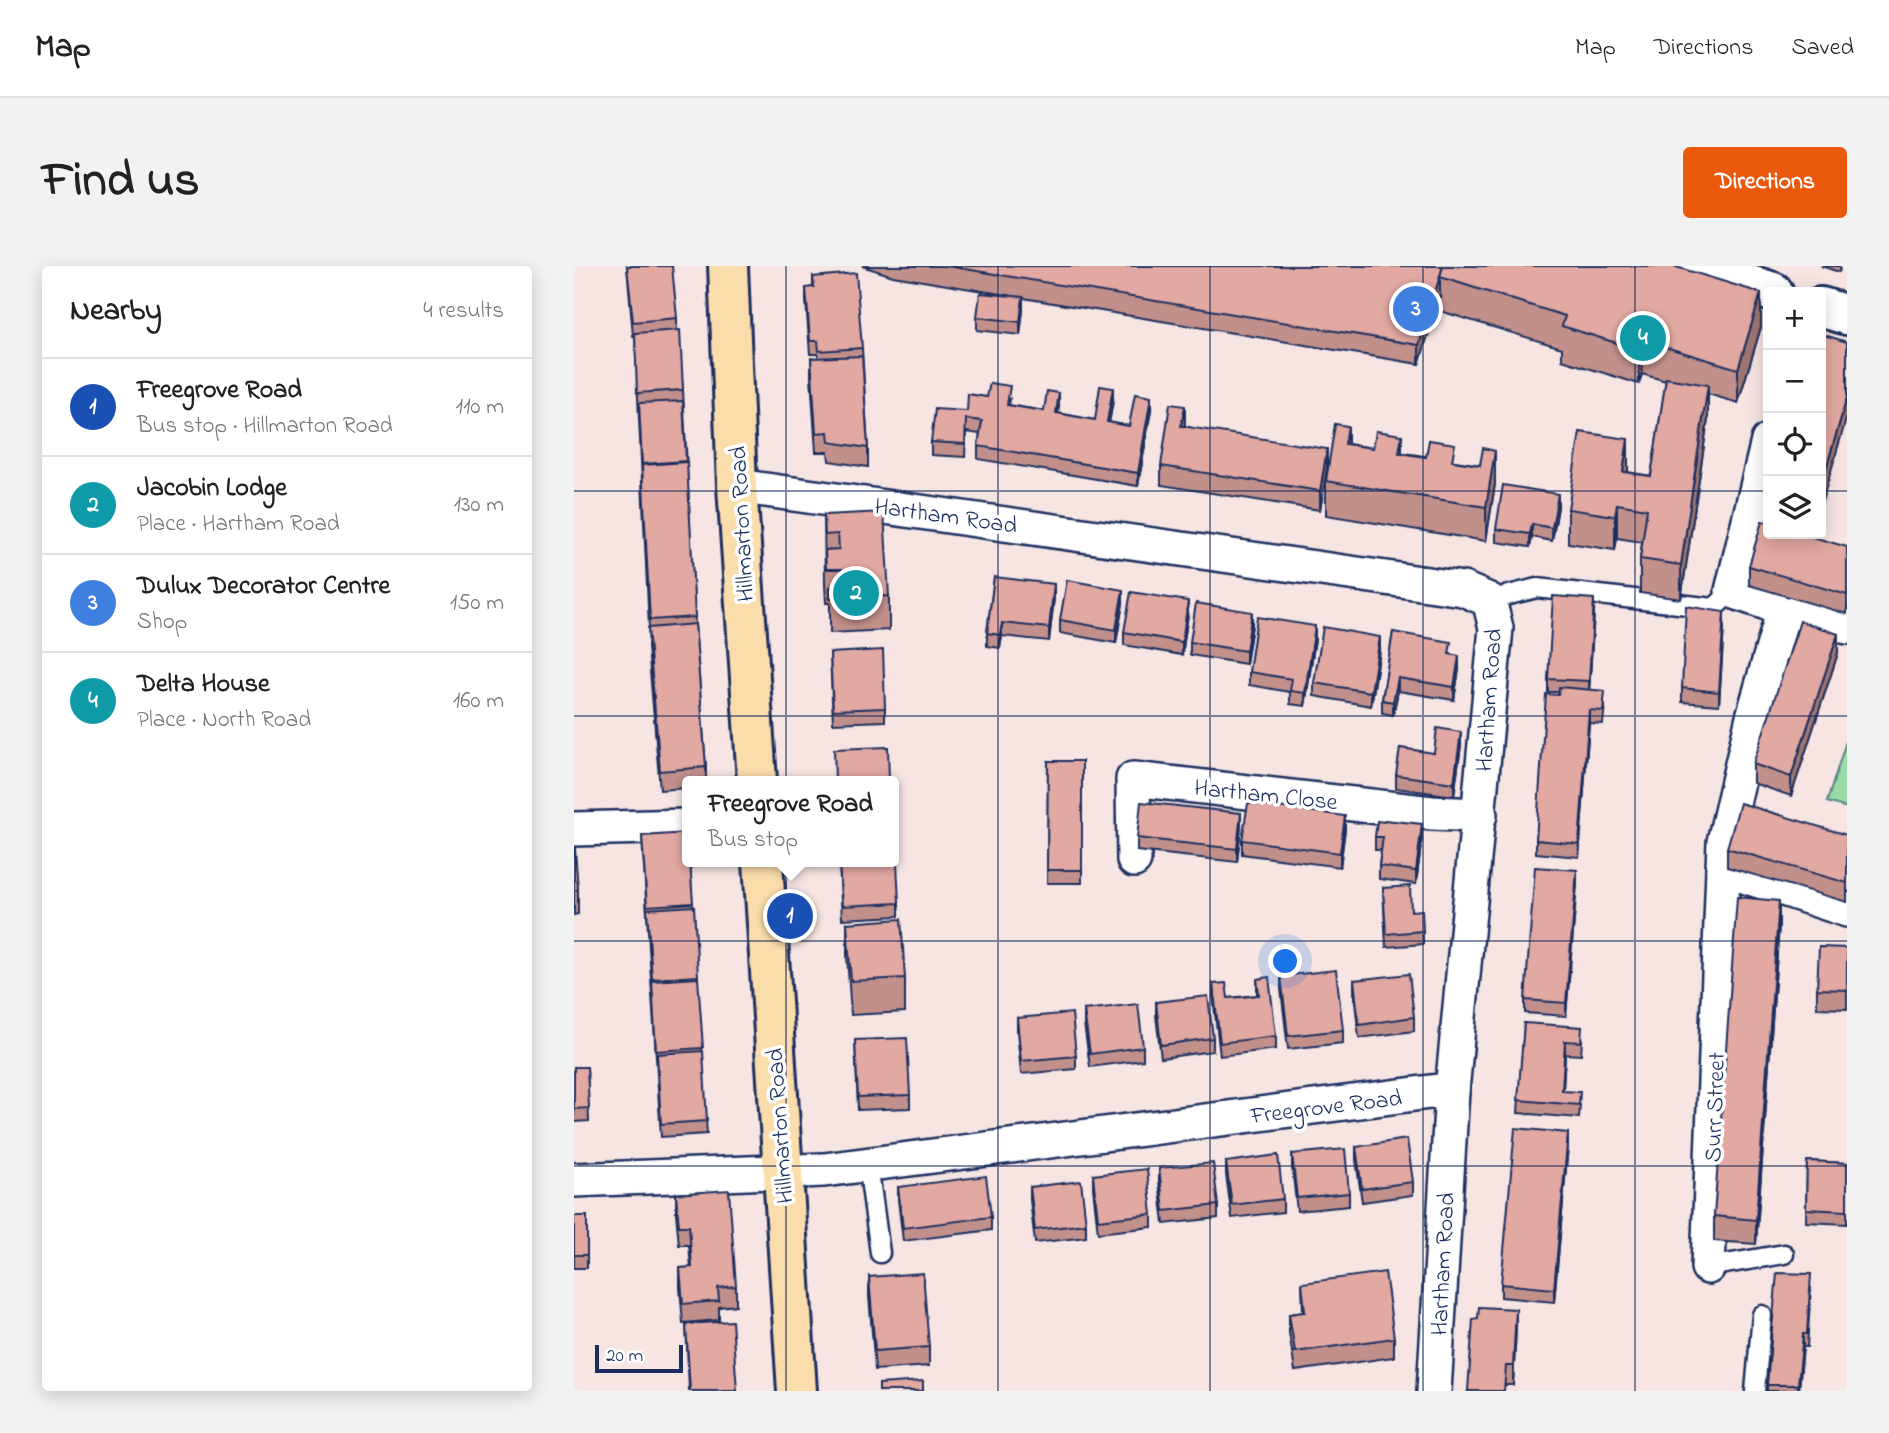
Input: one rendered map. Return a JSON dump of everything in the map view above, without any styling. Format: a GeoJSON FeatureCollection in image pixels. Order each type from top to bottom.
{"type":"FeatureCollection","features":[{"type":"Feature","properties":{"kind":"main road","name":"Hillmarton Road"},"geometry":{"type":"LineString","coordinates":[[729,266],[737,485],[757,776]]}},
{"type":"Feature","properties":{"kind":"main road","name":"Hillmarton Road"},"geometry":{"type":"LineString","coordinates":[[763,867],[797,1391]]}},
{"type":"Feature","properties":{"kind":"street"},"geometry":{"type":"LineString","coordinates":[[1689,266],[1763,289]]}},
{"type":"Feature","properties":{"kind":"street"},"geometry":{"type":"LineString","coordinates":[[1826,309],[1847,315]]}},
{"type":"Feature","properties":{"kind":"street"},"geometry":{"type":"LineString","coordinates":[[1763,461],[1731,591],[1847,627]]}},
{"type":"Feature","properties":{"kind":"street","name":"Hartham Road"},"geometry":{"type":"LineString","coordinates":[[737,485],[1463,589],[1489,600],[1496,628],[1452,1091],[1434,1391]]}},
{"type":"Feature","properties":{"kind":"street","name":"Surr Street"},"geometry":{"type":"LineString","coordinates":[[1708,1267],[1724,842],[1752,717],[1784,609]]}},
{"type":"Feature","properties":{"kind":"street","name":"Hartham Close"},"geometry":{"type":"LineString","coordinates":[[1134,860],[1133,779],[1432,813],[1480,815]]}},
{"type":"Feature","properties":{"kind":"street"},"geometry":{"type":"LineString","coordinates":[[574,830],[682,826]]}},
{"type":"Feature","properties":{"kind":"street"},"geometry":{"type":"LineString","coordinates":[[1723,869],[1847,910]]}},
{"type":"Feature","properties":{"kind":"street","name":"Freegrove Road"},"geometry":{"type":"LineString","coordinates":[[574,1180],[824,1170],[1452,1091]]}},
{"type":"Feature","properties":{"kind":"lane"},"geometry":{"type":"LineString","coordinates":[[1489,600],[1537,588],[1714,608],[1731,591]]}},
{"type":"Feature","properties":{"kind":"lane"},"geometry":{"type":"LineString","coordinates":[[868,1164],[880,1253]]}},
{"type":"Feature","properties":{"kind":"lane","name":"Surr Street"},"geometry":{"type":"LineString","coordinates":[[1708,1267],[1784,1254]]}},
{"type":"Feature","properties":{"kind":"lane"},"geometry":{"type":"LineString","coordinates":[[1755,1391],[1762,1315]]}},
{"type":"Feature","properties":{"kind":"green space"},"geometry":{"type":"Polygon","coordinates":[[[1847,738],[1847,808],[1827,802],[1847,738]]]}},
{"type":"Feature","properties":{"kind":"building"},"geometry":{"type":"Polygon","coordinates":[[[627,266],[672,266],[677,318],[633,322],[627,266]]]}},
{"type":"Feature","properties":{"kind":"building"},"geometry":{"type":"Polygon","coordinates":[[[947,266],[1443,266],[1419,345],[947,266]]]}},
{"type":"Feature","properties":{"kind":"building"},"geometry":{"type":"Polygon","coordinates":[[[1443,266],[1673,266],[1761,293],[1738,369],[1642,340],[1639,350],[1562,326],[1565,316],[1440,277],[1443,266]]]}},
{"type":"Feature","properties":{"kind":"building"},"geometry":{"type":"Polygon","coordinates":[[[856,273],[862,348],[819,351],[818,341],[810,341],[806,288],[814,287],[813,277],[856,273]]]}},
{"type":"Feature","properties":{"kind":"building"},"geometry":{"type":"Polygon","coordinates":[[[980,293],[1023,297],[1020,322],[977,317],[980,293]]]}},
{"type":"Feature","properties":{"kind":"building"},"geometry":{"type":"Polygon","coordinates":[[[680,330],[683,390],[637,393],[635,333],[680,330]]]}},
{"type":"Feature","properties":{"kind":"building"},"geometry":{"type":"Polygon","coordinates":[[[1826,336],[1847,342],[1847,397],[1826,469],[1826,336]]]}},
{"type":"Feature","properties":{"kind":"building"},"geometry":{"type":"Polygon","coordinates":[[[862,356],[868,448],[829,442],[828,432],[816,433],[811,358],[862,356]]]}},
{"type":"Feature","properties":{"kind":"building"},"geometry":{"type":"Polygon","coordinates":[[[1666,378],[1708,385],[1681,565],[1640,559],[1647,509],[1617,504],[1615,516],[1568,509],[1580,432],[1628,439],[1623,472],[1651,476],[1666,378]]]}},
{"type":"Feature","properties":{"kind":"building"},"geometry":{"type":"Polygon","coordinates":[[[990,383],[1010,386],[1007,405],[1044,411],[1047,391],[1059,393],[1056,413],[1095,420],[1100,386],[1113,388],[1107,422],[1129,426],[1135,394],[1151,397],[1138,473],[978,446],[982,421],[966,419],[965,444],[931,442],[935,409],[967,411],[968,394],[987,397],[990,383]]]}},
{"type":"Feature","properties":{"kind":"building"},"geometry":{"type":"Polygon","coordinates":[[[683,401],[686,461],[642,464],[639,403],[683,401]]]}},
{"type":"Feature","properties":{"kind":"building"},"geometry":{"type":"Polygon","coordinates":[[[1170,404],[1185,406],[1181,426],[1327,449],[1320,491],[1161,466],[1170,404]]]}},
{"type":"Feature","properties":{"kind":"building"},"geometry":{"type":"Polygon","coordinates":[[[1335,424],[1348,426],[1345,444],[1373,448],[1376,431],[1402,435],[1399,453],[1426,457],[1429,440],[1455,444],[1452,461],[1480,465],[1483,448],[1495,451],[1486,507],[1326,481],[1335,424]]]}},
{"type":"Feature","properties":{"kind":"building"},"geometry":{"type":"Polygon","coordinates":[[[687,462],[695,617],[650,620],[642,465],[687,462]]]}},
{"type":"Feature","properties":{"kind":"building"},"geometry":{"type":"Polygon","coordinates":[[[1503,485],[1558,494],[1552,528],[1532,524],[1530,534],[1496,529],[1503,485]]]}},
{"type":"Feature","properties":{"kind":"building"},"geometry":{"type":"Polygon","coordinates":[[[884,512],[889,596],[830,599],[830,587],[843,586],[842,569],[826,569],[825,550],[839,549],[838,534],[825,535],[824,515],[884,512]]]}},
{"type":"Feature","properties":{"kind":"building"},"geometry":{"type":"Polygon","coordinates":[[[1762,521],[1763,539],[1820,539],[1847,547],[1847,595],[1749,566],[1762,521]]]}},
{"type":"Feature","properties":{"kind":"building"},"geometry":{"type":"Polygon","coordinates":[[[994,577],[1054,584],[1049,628],[1002,623],[1000,635],[987,633],[994,577]]]}},
{"type":"Feature","properties":{"kind":"building"},"geometry":{"type":"Polygon","coordinates":[[[1067,580],[1123,590],[1116,630],[1060,620],[1067,580]]]}},
{"type":"Feature","properties":{"kind":"building"},"geometry":{"type":"Polygon","coordinates":[[[1131,592],[1188,601],[1182,642],[1124,632],[1131,592]]]}},
{"type":"Feature","properties":{"kind":"building"},"geometry":{"type":"Polygon","coordinates":[[[1553,596],[1594,599],[1589,681],[1548,679],[1553,596]]]}},
{"type":"Feature","properties":{"kind":"building"},"geometry":{"type":"Polygon","coordinates":[[[1196,603],[1252,612],[1246,651],[1190,642],[1196,603]]]}},
{"type":"Feature","properties":{"kind":"building"},"geometry":{"type":"Polygon","coordinates":[[[1686,606],[1724,612],[1719,692],[1682,688],[1686,606]]]}},
{"type":"Feature","properties":{"kind":"building"},"geometry":{"type":"Polygon","coordinates":[[[1257,617],[1315,626],[1305,693],[1290,691],[1292,679],[1249,672],[1257,617]]]}},
{"type":"Feature","properties":{"kind":"building"},"geometry":{"type":"Polygon","coordinates":[[[1800,621],[1838,634],[1791,777],[1753,764],[1800,621]]]}},
{"type":"Feature","properties":{"kind":"building"},"geometry":{"type":"Polygon","coordinates":[[[695,624],[706,767],[660,771],[648,628],[695,624]]]}},
{"type":"Feature","properties":{"kind":"building"},"geometry":{"type":"Polygon","coordinates":[[[1323,627],[1380,637],[1371,692],[1314,683],[1323,627]]]}},
{"type":"Feature","properties":{"kind":"building"},"geometry":{"type":"Polygon","coordinates":[[[1393,632],[1451,642],[1449,654],[1459,656],[1454,687],[1398,678],[1393,702],[1382,700],[1393,632]]]}},
{"type":"Feature","properties":{"kind":"building"},"geometry":{"type":"Polygon","coordinates":[[[883,650],[885,708],[833,710],[830,653],[883,650]]]}},
{"type":"Feature","properties":{"kind":"building"},"geometry":{"type":"Polygon","coordinates":[[[1559,687],[1605,691],[1603,711],[1589,710],[1579,844],[1536,840],[1546,694],[1558,695],[1559,687]]]}},
{"type":"Feature","properties":{"kind":"building"},"geometry":{"type":"Polygon","coordinates":[[[1437,728],[1461,732],[1454,783],[1396,775],[1400,748],[1434,753],[1437,728]]]}},
{"type":"Feature","properties":{"kind":"building"},"geometry":{"type":"Polygon","coordinates":[[[888,747],[889,776],[835,776],[834,749],[888,747]]]}},
{"type":"Feature","properties":{"kind":"building"},"geometry":{"type":"Polygon","coordinates":[[[1048,761],[1082,761],[1082,870],[1047,870],[1048,761]]]}},
{"type":"Feature","properties":{"kind":"building"},"geometry":{"type":"Polygon","coordinates":[[[1141,802],[1241,813],[1237,849],[1137,838],[1141,802]]]}},
{"type":"Feature","properties":{"kind":"building"},"geometry":{"type":"Polygon","coordinates":[[[1248,803],[1345,816],[1340,853],[1242,840],[1248,803]]]}},
{"type":"Feature","properties":{"kind":"building"},"geometry":{"type":"Polygon","coordinates":[[[1740,803],[1847,835],[1847,883],[1727,848],[1740,803]]]}},
{"type":"Feature","properties":{"kind":"building"},"geometry":{"type":"Polygon","coordinates":[[[1377,821],[1422,824],[1416,871],[1379,866],[1383,837],[1375,837],[1377,821]]]}},
{"type":"Feature","properties":{"kind":"building"},"geometry":{"type":"Polygon","coordinates":[[[682,833],[682,867],[690,867],[693,903],[647,906],[642,836],[682,833]]]}},
{"type":"Feature","properties":{"kind":"building"},"geometry":{"type":"Polygon","coordinates":[[[575,849],[578,890],[574,890],[575,849]]]}},
{"type":"Feature","properties":{"kind":"building"},"geometry":{"type":"Polygon","coordinates":[[[839,867],[897,867],[899,903],[842,906],[839,867]]]}},
{"type":"Feature","properties":{"kind":"building"},"geometry":{"type":"Polygon","coordinates":[[[1535,867],[1577,870],[1566,1003],[1525,1000],[1535,867]]]}},
{"type":"Feature","properties":{"kind":"building"},"geometry":{"type":"Polygon","coordinates":[[[1410,886],[1411,911],[1422,910],[1423,931],[1386,934],[1383,888],[1410,886]]]}},
{"type":"Feature","properties":{"kind":"building"},"geometry":{"type":"Polygon","coordinates":[[[1737,897],[1779,901],[1756,1220],[1714,1216],[1737,897]]]}},
{"type":"Feature","properties":{"kind":"building"},"geometry":{"type":"Polygon","coordinates":[[[694,906],[698,976],[652,979],[647,909],[694,906]]]}},
{"type":"Feature","properties":{"kind":"building"},"geometry":{"type":"Polygon","coordinates":[[[901,919],[905,978],[851,981],[847,923],[901,919]]]}},
{"type":"Feature","properties":{"kind":"building"},"geometry":{"type":"Polygon","coordinates":[[[1819,947],[1847,948],[1847,990],[1817,989],[1819,947]]]}},
{"type":"Feature","properties":{"kind":"building"},"geometry":{"type":"Polygon","coordinates":[[[1336,970],[1343,1030],[1288,1036],[1281,976],[1336,970]]]}},
{"type":"Feature","properties":{"kind":"building"},"geometry":{"type":"Polygon","coordinates":[[[1409,974],[1414,1017],[1359,1025],[1354,980],[1409,974]]]}},
{"type":"Feature","properties":{"kind":"building"},"geometry":{"type":"Polygon","coordinates":[[[1269,977],[1276,1036],[1220,1043],[1213,984],[1226,983],[1228,998],[1259,995],[1257,979],[1269,977]]]}},
{"type":"Feature","properties":{"kind":"building"},"geometry":{"type":"Polygon","coordinates":[[[698,978],[703,1048],[656,1051],[652,981],[698,978]]]}},
{"type":"Feature","properties":{"kind":"building"},"geometry":{"type":"Polygon","coordinates":[[[1208,996],[1213,1038],[1161,1045],[1156,1002],[1208,996]]]}},
{"type":"Feature","properties":{"kind":"building"},"geometry":{"type":"Polygon","coordinates":[[[1138,1004],[1143,1047],[1090,1054],[1084,1010],[1138,1004]]]}},
{"type":"Feature","properties":{"kind":"building"},"geometry":{"type":"Polygon","coordinates":[[[1072,1013],[1076,1056],[1021,1061],[1017,1018],[1072,1013]]]}},
{"type":"Feature","properties":{"kind":"building"},"geometry":{"type":"Polygon","coordinates":[[[1524,1023],[1582,1027],[1581,1042],[1565,1041],[1562,1091],[1580,1092],[1579,1105],[1518,1100],[1524,1023]]]}},
{"type":"Feature","properties":{"kind":"building"},"geometry":{"type":"Polygon","coordinates":[[[907,1038],[910,1095],[858,1097],[855,1040],[907,1038]]]}},
{"type":"Feature","properties":{"kind":"building"},"geometry":{"type":"Polygon","coordinates":[[[703,1051],[707,1121],[661,1124],[657,1054],[703,1051]]]}},
{"type":"Feature","properties":{"kind":"building"},"geometry":{"type":"Polygon","coordinates":[[[574,1067],[587,1067],[589,1108],[574,1109],[574,1067]]]}},
{"type":"Feature","properties":{"kind":"building"},"geometry":{"type":"Polygon","coordinates":[[[1515,1128],[1568,1133],[1554,1289],[1501,1284],[1515,1128]]]}},
{"type":"Feature","properties":{"kind":"building"},"geometry":{"type":"Polygon","coordinates":[[[1407,1139],[1413,1182],[1362,1189],[1356,1147],[1407,1139]]]}},
{"type":"Feature","properties":{"kind":"building"},"geometry":{"type":"Polygon","coordinates":[[[1345,1149],[1349,1193],[1297,1198],[1292,1154],[1345,1149]]]}},
{"type":"Feature","properties":{"kind":"building"},"geometry":{"type":"Polygon","coordinates":[[[1278,1155],[1283,1199],[1232,1205],[1226,1162],[1278,1155]]]}},
{"type":"Feature","properties":{"kind":"building"},"geometry":{"type":"Polygon","coordinates":[[[1807,1161],[1847,1163],[1847,1211],[1806,1209],[1807,1161]]]}},
{"type":"Feature","properties":{"kind":"building"},"geometry":{"type":"Polygon","coordinates":[[[1213,1163],[1218,1205],[1164,1211],[1159,1168],[1213,1163]]]}},
{"type":"Feature","properties":{"kind":"building"},"geometry":{"type":"Polygon","coordinates":[[[1147,1169],[1152,1214],[1098,1220],[1093,1175],[1147,1169]]]}},
{"type":"Feature","properties":{"kind":"building"},"geometry":{"type":"Polygon","coordinates":[[[986,1176],[991,1217],[903,1228],[898,1187],[986,1176]]]}},
{"type":"Feature","properties":{"kind":"building"},"geometry":{"type":"Polygon","coordinates":[[[1081,1181],[1086,1224],[1035,1230],[1030,1187],[1081,1181]]]}},
{"type":"Feature","properties":{"kind":"building"},"geometry":{"type":"Polygon","coordinates":[[[729,1190],[736,1286],[718,1288],[719,1301],[683,1304],[680,1268],[692,1267],[689,1226],[679,1226],[676,1194],[729,1190]]]}},
{"type":"Feature","properties":{"kind":"building"},"geometry":{"type":"Polygon","coordinates":[[[574,1216],[587,1216],[587,1255],[574,1255],[574,1216]]]}},
{"type":"Feature","properties":{"kind":"building"},"geometry":{"type":"Polygon","coordinates":[[[1385,1272],[1394,1338],[1295,1352],[1289,1314],[1305,1312],[1302,1283],[1385,1272]]]}},
{"type":"Feature","properties":{"kind":"building"},"geometry":{"type":"Polygon","coordinates":[[[923,1273],[929,1347],[875,1351],[869,1277],[923,1273]]]}},
{"type":"Feature","properties":{"kind":"building"},"geometry":{"type":"Polygon","coordinates":[[[1777,1273],[1811,1274],[1807,1334],[1803,1334],[1798,1385],[1767,1385],[1777,1273]]]}},
{"type":"Feature","properties":{"kind":"building"},"geometry":{"type":"Polygon","coordinates":[[[1479,1307],[1516,1309],[1513,1366],[1506,1366],[1504,1391],[1468,1391],[1473,1319],[1478,1318],[1479,1307]]]}},
{"type":"Feature","properties":{"kind":"building"},"geometry":{"type":"Polygon","coordinates":[[[732,1321],[737,1391],[690,1391],[686,1324],[732,1321]]]}},
{"type":"Feature","properties":{"kind":"building"},"geometry":{"type":"Polygon","coordinates":[[[923,1381],[923,1391],[879,1391],[879,1384],[923,1381]]]}},
{"type":"Feature","properties":{"kind":"place","name":"Dulux Decorator Centre"},"geometry":{"type":"Point","coordinates":[1416,309]}},
{"type":"Feature","properties":{"kind":"place","name":"Delta House"},"geometry":{"type":"Point","coordinates":[1643,338]}},
{"type":"Feature","properties":{"kind":"place","name":"Jacobin Lodge"},"geometry":{"type":"Point","coordinates":[856,593]}},
{"type":"Feature","properties":{"kind":"place","name":"Freegrove Road"},"geometry":{"type":"Point","coordinates":[790,916]}}]}
